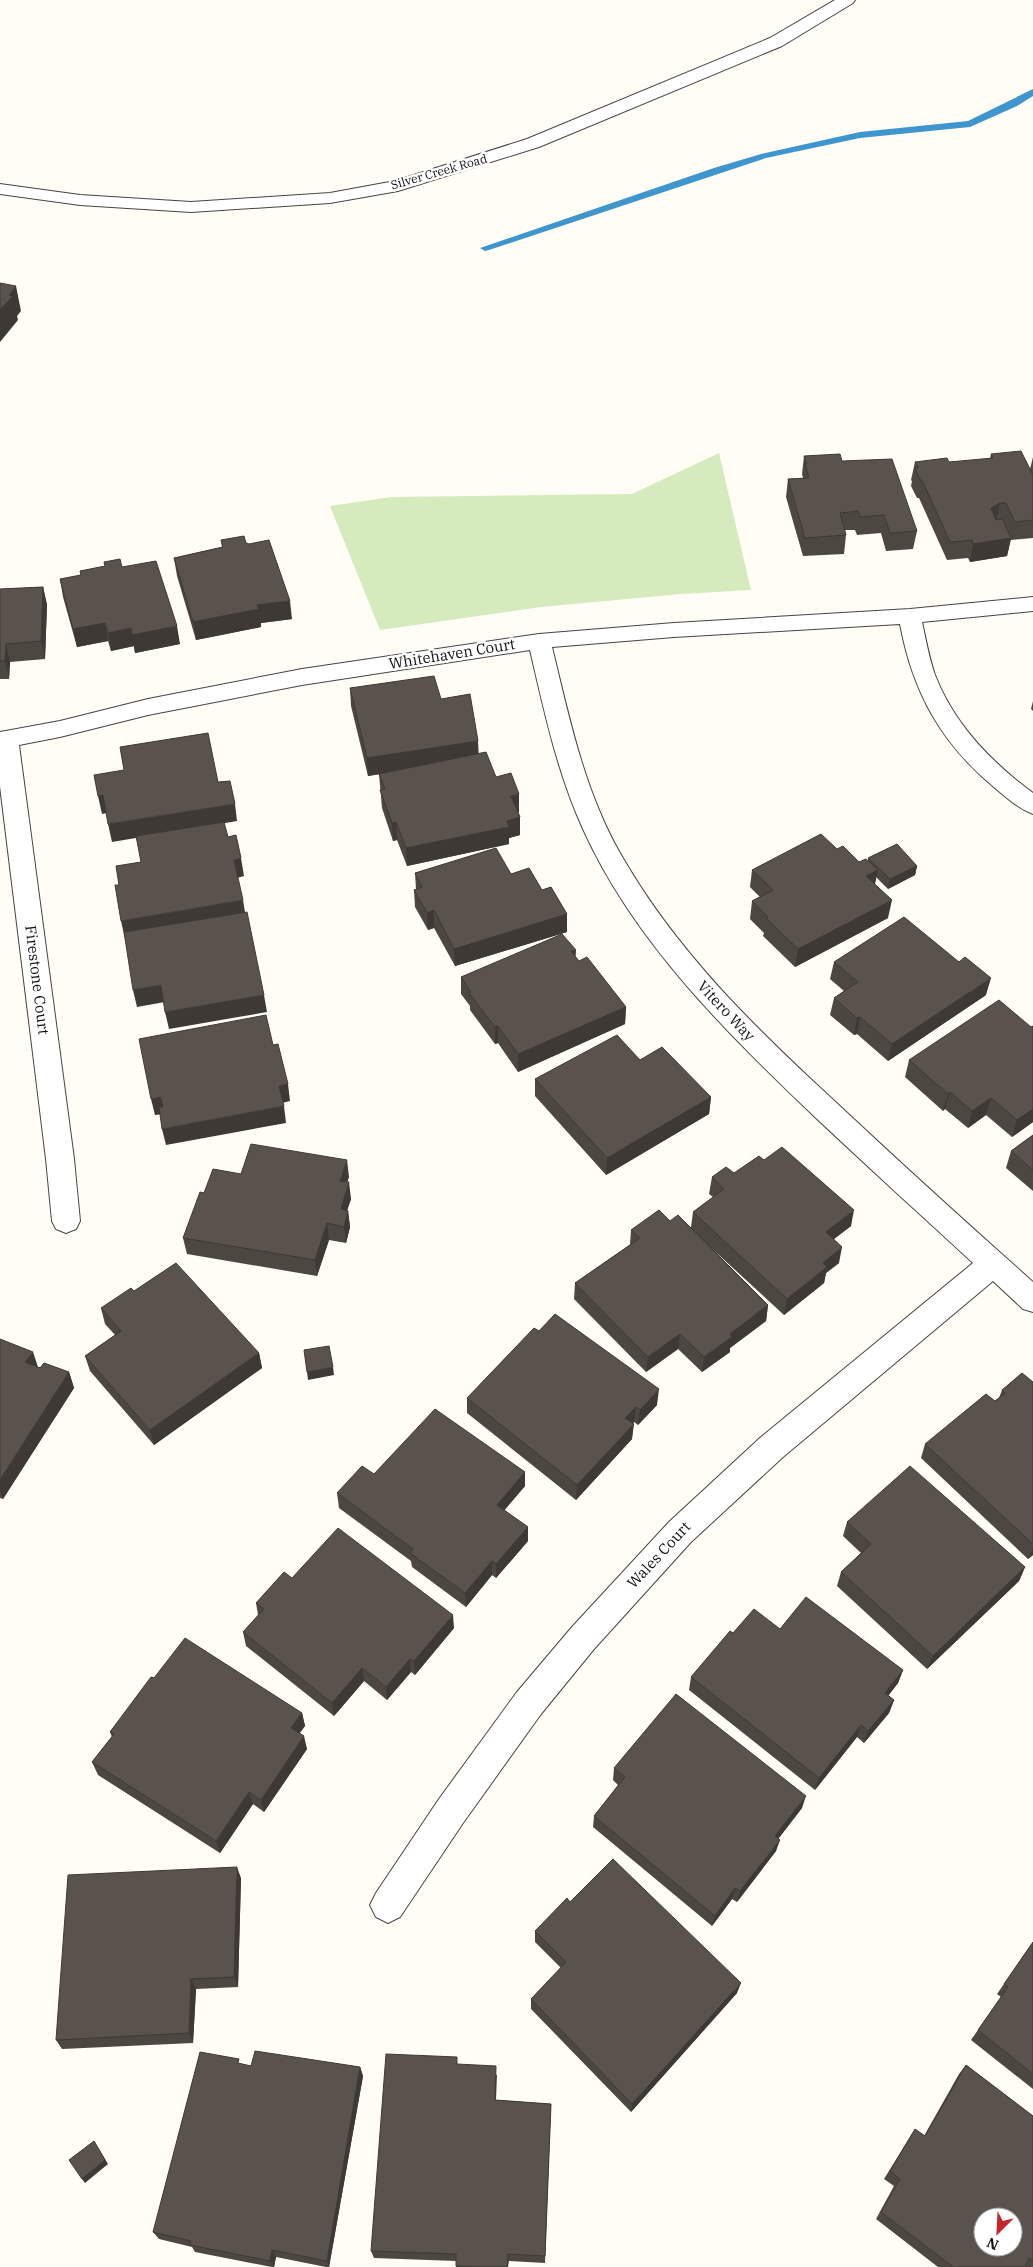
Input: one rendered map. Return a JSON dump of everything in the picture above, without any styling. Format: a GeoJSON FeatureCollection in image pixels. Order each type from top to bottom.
{"type":"FeatureCollection","features":[{"type":"Feature","properties":{"kind":"street","name":"Silver Creek Road"},"geometry":{"type":"LineString","coordinates":[[0,188],[80,200],[191,207],[330,198],[398,186],[533,143],[776,42],[847,0]]}},
{"type":"Feature","properties":{"kind":"street","name":"Whitehaven Court"},"geometry":{"type":"LineString","coordinates":[[3,740],[60,729],[148,707],[302,677],[538,641],[674,630],[910,616],[1033,604]]}},
{"type":"Feature","properties":{"kind":"street"},"geometry":{"type":"LineString","coordinates":[[910,616],[924,675],[954,733],[983,766],[1033,805]]}},
{"type":"Feature","properties":{"kind":"street","name":"Vitero Way"},"geometry":{"type":"LineString","coordinates":[[538,641],[566,750],[585,806],[611,859],[658,932],[717,1003],[790,1077],[1033,1300]]}},
{"type":"Feature","properties":{"kind":"street","name":"Firestone Court"},"geometry":{"type":"LineString","coordinates":[[3,740],[60,1159],[66,1222]]}},
{"type":"Feature","properties":{"kind":"street","name":"Wales Court"},"geometry":{"type":"LineString","coordinates":[[388,1905],[451,1811],[529,1702],[583,1638],[680,1532],[772,1447],[993,1264]]}},
{"type":"Feature","properties":{"kind":"green space"},"geometry":{"type":"Polygon","coordinates":[[[719,453],[751,590],[681,594],[541,607],[380,630],[330,506],[391,497],[632,494],[719,453]]]}},
{"type":"Feature","properties":{"kind":"building"},"geometry":{"type":"Polygon","coordinates":[[[0,283],[16,286],[9,295],[13,296],[0,310],[0,283]]]}},
{"type":"Feature","properties":{"kind":"building"},"geometry":{"type":"Polygon","coordinates":[[[1021,451],[1033,475],[1033,520],[1015,522],[1006,503],[1000,503],[991,508],[996,520],[1002,519],[1011,538],[973,544],[972,540],[950,542],[922,480],[920,480],[915,468],[918,468],[915,462],[947,458],[949,462],[993,458],[991,454],[1021,451]]]}},
{"type":"Feature","properties":{"kind":"building"},"geometry":{"type":"Polygon","coordinates":[[[840,454],[842,461],[892,459],[917,531],[890,533],[884,515],[860,517],[858,511],[840,513],[846,535],[805,538],[788,479],[809,478],[804,456],[840,454]]]}},
{"type":"Feature","properties":{"kind":"building"},"geometry":{"type":"Polygon","coordinates":[[[244,536],[246,543],[249,544],[269,540],[290,601],[257,605],[259,609],[193,622],[174,558],[223,547],[221,540],[244,536]]]}},
{"type":"Feature","properties":{"kind":"building"},"geometry":{"type":"Polygon","coordinates":[[[120,559],[122,567],[156,561],[177,626],[132,635],[131,628],[108,633],[105,623],[73,629],[60,579],[81,575],[80,571],[105,566],[104,562],[120,559]]]}},
{"type":"Feature","properties":{"kind":"building"},"geometry":{"type":"Polygon","coordinates":[[[43,587],[41,641],[6,644],[5,661],[0,661],[0,589],[43,587]]]}},
{"type":"Feature","properties":{"kind":"building"},"geometry":{"type":"Polygon","coordinates":[[[434,676],[441,699],[470,694],[478,741],[367,758],[350,688],[434,676]]]}},
{"type":"Feature","properties":{"kind":"building"},"geometry":{"type":"Polygon","coordinates":[[[208,733],[218,782],[230,781],[235,804],[108,824],[103,795],[98,796],[94,775],[124,770],[120,747],[208,733]]]}},
{"type":"Feature","properties":{"kind":"building"},"geometry":{"type":"Polygon","coordinates":[[[486,752],[496,777],[511,773],[519,794],[511,796],[520,817],[507,821],[509,827],[406,848],[396,822],[392,823],[380,790],[385,789],[379,774],[486,752]]]}},
{"type":"Feature","properties":{"kind":"building"},"geometry":{"type":"Polygon","coordinates":[[[224,822],[228,837],[236,835],[241,858],[234,860],[243,900],[121,921],[115,885],[119,885],[116,866],[141,862],[136,836],[224,822]]]}},
{"type":"Feature","properties":{"kind":"building"},"geometry":{"type":"Polygon","coordinates":[[[821,834],[837,849],[843,846],[859,862],[866,859],[878,870],[866,876],[892,900],[798,949],[766,918],[768,917],[752,901],[773,890],[752,870],[821,834]]]}},
{"type":"Feature","properties":{"kind":"building"},"geometry":{"type":"Polygon","coordinates":[[[897,844],[917,866],[890,879],[868,858],[897,844]]]}},
{"type":"Feature","properties":{"kind":"building"},"geometry":{"type":"Polygon","coordinates":[[[496,848],[511,874],[529,868],[542,890],[551,887],[567,914],[454,949],[434,910],[427,913],[414,890],[422,887],[415,873],[496,848]]]}},
{"type":"Feature","properties":{"kind":"building"},"geometry":{"type":"Polygon","coordinates":[[[247,912],[264,995],[165,1012],[161,985],[133,990],[124,932],[247,912]]]}},
{"type":"Feature","properties":{"kind":"building"},"geometry":{"type":"Polygon","coordinates":[[[904,917],[959,962],[965,957],[991,978],[892,1044],[834,998],[858,982],[834,962],[904,917]]]}},
{"type":"Feature","properties":{"kind":"building"},"geometry":{"type":"Polygon","coordinates":[[[562,934],[576,950],[571,951],[579,961],[587,957],[626,1007],[518,1054],[498,1026],[495,1027],[469,993],[471,992],[461,977],[562,934]]]}},
{"type":"Feature","properties":{"kind":"building"},"geometry":{"type":"Polygon","coordinates":[[[999,1000],[1031,1027],[1033,1026],[1033,1109],[1017,1120],[991,1098],[972,1111],[950,1092],[948,1094],[909,1060],[999,1000]]]}},
{"type":"Feature","properties":{"kind":"building"},"geometry":{"type":"Polygon","coordinates":[[[266,1015],[273,1045],[278,1044],[288,1084],[279,1086],[284,1106],[162,1129],[159,1107],[163,1107],[161,1097],[151,1099],[139,1039],[266,1015]]]}},
{"type":"Feature","properties":{"kind":"building"},"geometry":{"type":"Polygon","coordinates":[[[617,1035],[640,1060],[662,1047],[711,1097],[607,1158],[535,1079],[617,1035]]]}},
{"type":"Feature","properties":{"kind":"building"},"geometry":{"type":"Polygon","coordinates":[[[1033,1135],[1033,1170],[1011,1151],[1033,1135]]]}},
{"type":"Feature","properties":{"kind":"building"},"geometry":{"type":"Polygon","coordinates":[[[251,1144],[347,1160],[340,1181],[349,1182],[341,1209],[348,1211],[344,1227],[327,1223],[315,1260],[183,1238],[200,1192],[204,1193],[213,1169],[241,1174],[251,1144]]]}},
{"type":"Feature","properties":{"kind":"building"},"geometry":{"type":"Polygon","coordinates":[[[782,1147],[854,1210],[826,1232],[842,1247],[823,1263],[827,1267],[787,1299],[693,1212],[724,1189],[712,1177],[726,1167],[734,1173],[759,1156],[764,1160],[782,1147]]]}},
{"type":"Feature","properties":{"kind":"building"},"geometry":{"type":"Polygon","coordinates":[[[659,1210],[670,1221],[678,1215],[768,1305],[730,1334],[732,1337],[704,1357],[680,1334],[648,1357],[575,1283],[640,1238],[631,1230],[659,1210]]]}},
{"type":"Feature","properties":{"kind":"building"},"geometry":{"type":"Polygon","coordinates":[[[176,1263],[259,1353],[150,1430],[85,1356],[121,1331],[101,1308],[131,1288],[134,1291],[176,1263]]]}},
{"type":"Feature","properties":{"kind":"building"},"geometry":{"type":"Polygon","coordinates":[[[555,1314],[659,1389],[640,1410],[636,1407],[625,1418],[634,1424],[577,1485],[467,1398],[534,1328],[539,1331],[555,1314]]]}},
{"type":"Feature","properties":{"kind":"building"},"geometry":{"type":"Polygon","coordinates":[[[0,1339],[33,1352],[25,1362],[40,1368],[44,1363],[69,1372],[0,1480],[0,1339]]]}},
{"type":"Feature","properties":{"kind":"building"},"geometry":{"type":"Polygon","coordinates":[[[329,1346],[333,1367],[307,1372],[304,1350],[329,1346]]]}},
{"type":"Feature","properties":{"kind":"building"},"geometry":{"type":"Polygon","coordinates":[[[1022,1373],[1033,1382],[1033,1544],[925,1444],[986,1394],[995,1401],[1005,1393],[1002,1390],[1022,1373]]]}},
{"type":"Feature","properties":{"kind":"building"},"geometry":{"type":"Polygon","coordinates":[[[435,1409],[525,1472],[497,1505],[528,1527],[496,1564],[492,1561],[465,1593],[410,1553],[413,1549],[337,1493],[362,1466],[374,1474],[435,1409]]]}},
{"type":"Feature","properties":{"kind":"building"},"geometry":{"type":"Polygon","coordinates":[[[910,1466],[1025,1567],[933,1656],[841,1572],[871,1544],[847,1522],[910,1466]]]}},
{"type":"Feature","properties":{"kind":"building"},"geometry":{"type":"Polygon","coordinates":[[[338,1528],[453,1615],[414,1661],[410,1659],[386,1687],[362,1668],[332,1703],[243,1632],[264,1609],[256,1603],[284,1572],[292,1578],[338,1528]]]}},
{"type":"Feature","properties":{"kind":"building"},"geometry":{"type":"Polygon","coordinates":[[[806,1597],[903,1670],[885,1693],[894,1700],[868,1731],[861,1725],[819,1778],[691,1677],[730,1631],[733,1633],[754,1609],[780,1629],[806,1597]]]}},
{"type":"Feature","properties":{"kind":"building"},"geometry":{"type":"Polygon","coordinates":[[[185,1638],[302,1713],[291,1728],[304,1736],[261,1800],[249,1792],[216,1841],[92,1762],[114,1734],[110,1732],[151,1677],[154,1678],[185,1638]]]}},
{"type":"Feature","properties":{"kind":"building"},"geometry":{"type":"Polygon","coordinates":[[[676,1694],[806,1796],[775,1836],[780,1840],[740,1891],[735,1888],[715,1916],[594,1816],[625,1777],[614,1768],[676,1694]]]}},
{"type":"Feature","properties":{"kind":"building"},"geometry":{"type":"Polygon","coordinates":[[[613,1859],[741,1983],[632,2104],[531,1999],[566,1962],[535,1931],[567,1898],[570,1902],[613,1859]]]}},
{"type":"Feature","properties":{"kind":"building"},"geometry":{"type":"Polygon","coordinates":[[[237,1867],[234,1977],[191,1979],[189,2033],[56,2040],[68,1875],[237,1867]]]}},
{"type":"Feature","properties":{"kind":"building"},"geometry":{"type":"Polygon","coordinates":[[[1033,1942],[1033,2074],[978,2030],[1008,1987],[1004,1984],[1033,1942]]]}},
{"type":"Feature","properties":{"kind":"building"},"geometry":{"type":"Polygon","coordinates":[[[255,2051],[360,2067],[327,2261],[272,2250],[270,2261],[190,2245],[191,2241],[153,2232],[200,2052],[239,2059],[238,2063],[251,2066],[255,2051]]]}},
{"type":"Feature","properties":{"kind":"building"},"geometry":{"type":"Polygon","coordinates":[[[386,2054],[457,2057],[457,2064],[496,2066],[495,2100],[551,2104],[545,2256],[508,2254],[507,2267],[482,2267],[456,2266],[456,2254],[371,2251],[386,2054]]]}},
{"type":"Feature","properties":{"kind":"building"},"geometry":{"type":"Polygon","coordinates":[[[966,2065],[1033,2116],[1033,2261],[1029,2258],[1025,2267],[953,2267],[881,2212],[900,2179],[890,2171],[915,2129],[925,2136],[966,2065]]]}},
{"type":"Feature","properties":{"kind":"building"},"geometry":{"type":"Polygon","coordinates":[[[94,2141],[105,2160],[82,2179],[69,2160],[94,2141]]]}},
{"type":"Feature","properties":{"kind":"waterway"},"geometry":{"type":"LineString","coordinates":[[485,248],[764,156],[860,135],[970,124],[1014,104],[1033,92]]}}]}
